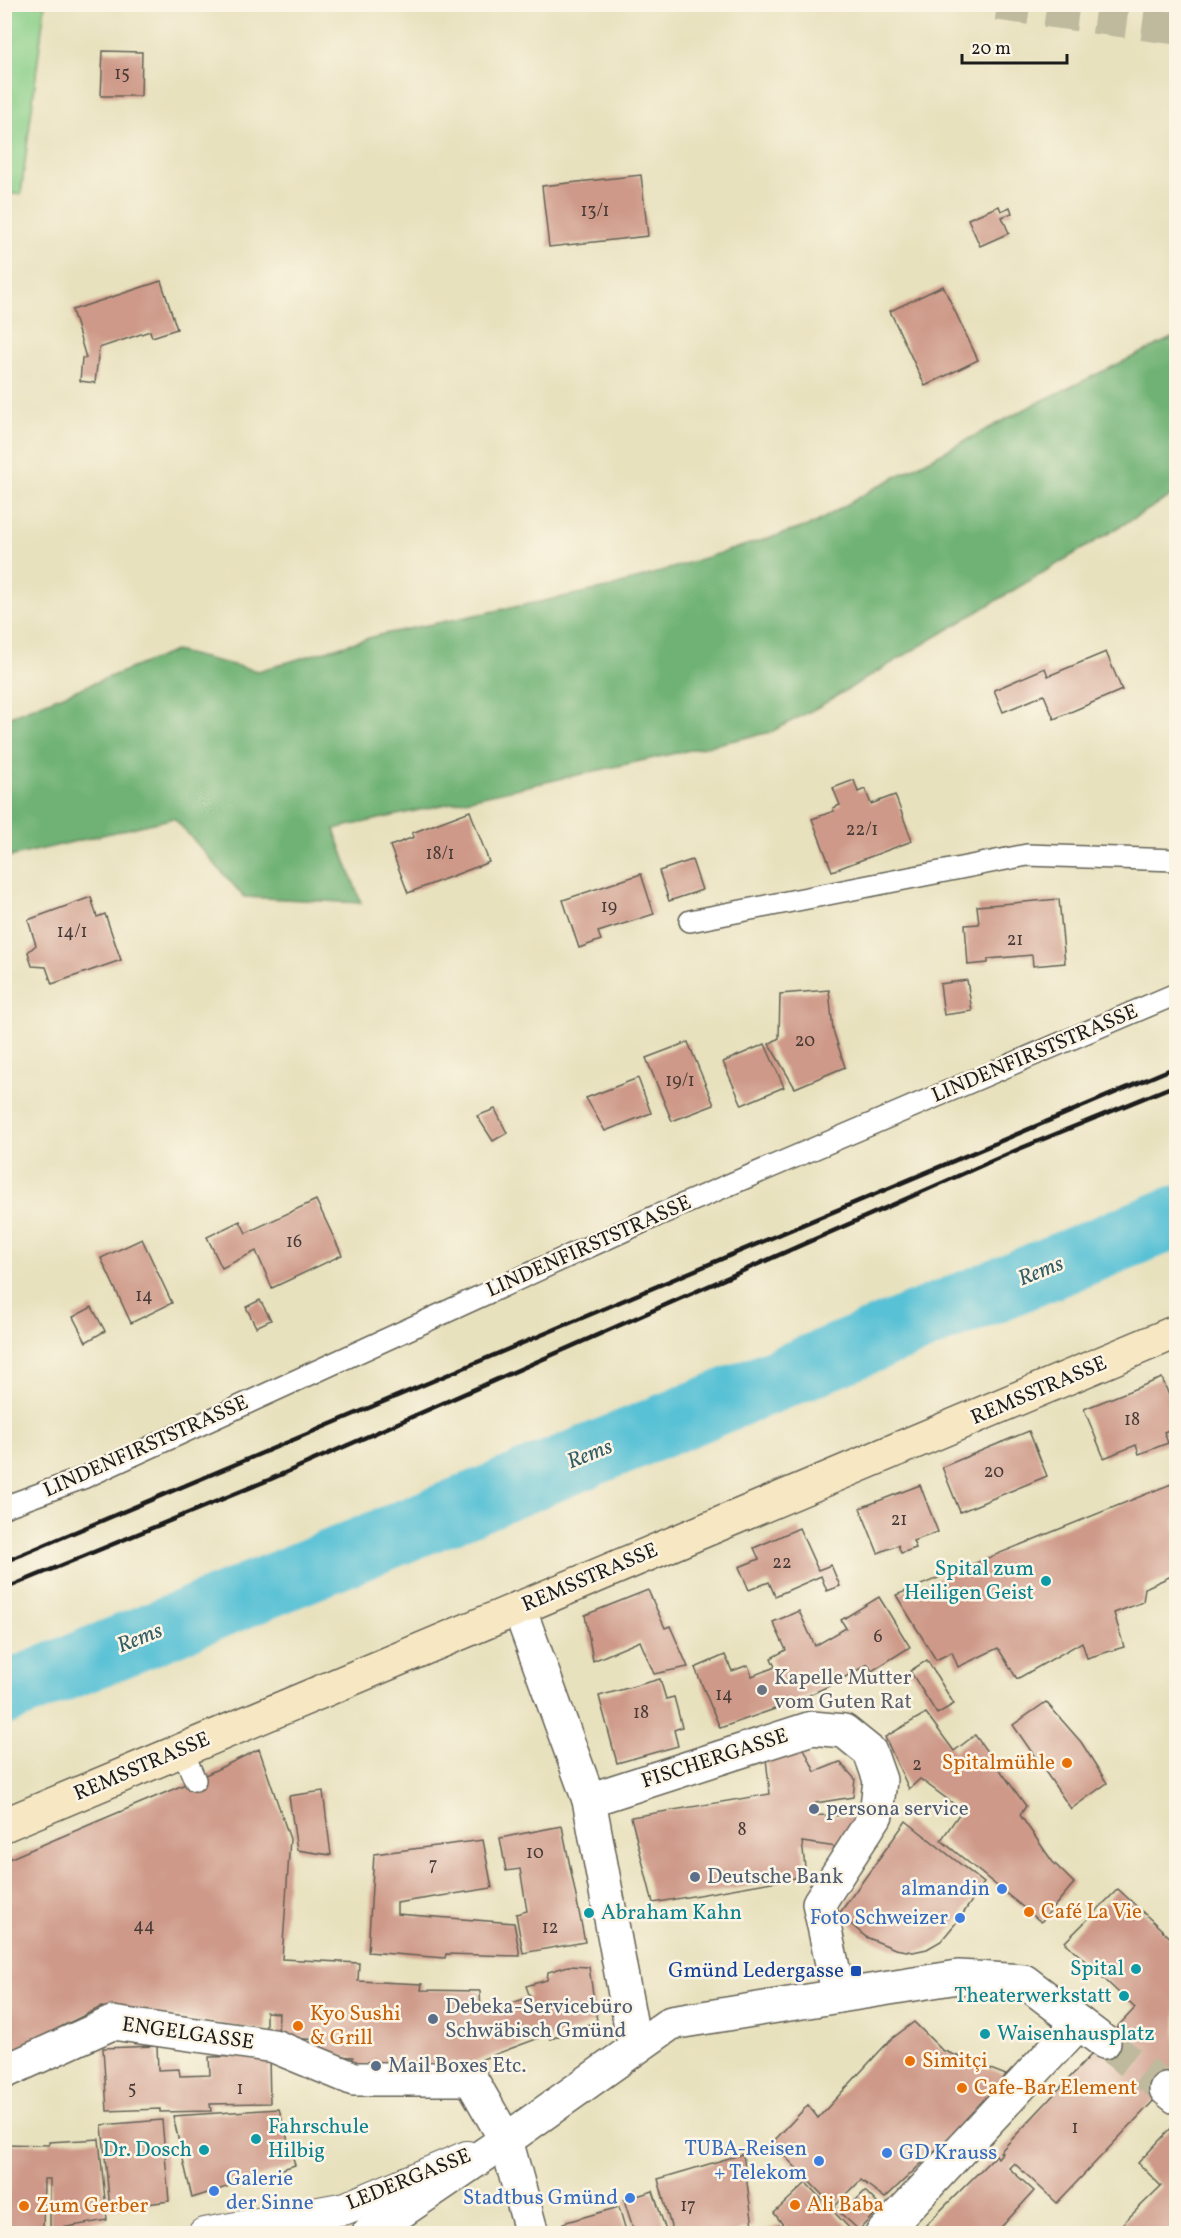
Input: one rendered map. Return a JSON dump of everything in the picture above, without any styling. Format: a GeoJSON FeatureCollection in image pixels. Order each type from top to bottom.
{"type":"FeatureCollection","features":[{"type":"Feature","properties":{"kind":"main road","name":"REMSSTRASSE"},"geometry":{"type":"LineString","coordinates":[[4,1825],[519,1608],[1175,1338]]}},
{"type":"Feature","properties":{"kind":"street"},"geometry":{"type":"LineString","coordinates":[[519,1608],[589,1800],[635,2048]]}},
{"type":"Feature","properties":{"kind":"street","name":"FISCHERGASSE"},"geometry":{"type":"LineString","coordinates":[[589,1800],[812,1728],[844,1731],[870,1752],[879,1780],[876,1815],[819,1903],[839,1996]]}},
{"type":"Feature","properties":{"kind":"street","name":"LEDERGASSE"},"geometry":{"type":"LineString","coordinates":[[368,2234],[671,2023],[958,1977],[1024,1982],[1092,2032],[882,2234]]}},
{"type":"Feature","properties":{"kind":"street","name":"ENGELGASSE"},"geometry":{"type":"LineString","coordinates":[[4,2072],[112,2023],[274,2046],[354,2079],[471,2079],[506,2140]]}},
{"type":"Feature","properties":{"kind":"street"},"geometry":{"type":"LineString","coordinates":[[506,2140],[532,2234]]}},
{"type":"Feature","properties":{"kind":"street","name":"LEDERGASSE"},"geometry":{"type":"LineString","coordinates":[[204,2234],[346,2208],[506,2140]]}},
{"type":"Feature","properties":{"kind":"lane"},"geometry":{"type":"LineString","coordinates":[[690,921],[1027,855],[1176,860]]}},
{"type":"Feature","properties":{"kind":"lane","name":"LINDENFIRSTSTRASSE"},"geometry":{"type":"LineString","coordinates":[[4,1507],[83,1478],[656,1216],[1176,994]]}},
{"type":"Feature","properties":{"kind":"lane"},"geometry":{"type":"LineString","coordinates":[[182,1750],[195,1780]]}},
{"type":"Feature","properties":{"kind":"green space"},"geometry":{"type":"Polygon","coordinates":[[[4,5],[45,5],[21,194],[5,194],[4,5]]]}},
{"type":"Feature","properties":{"kind":"green space"},"geometry":{"type":"Polygon","coordinates":[[[1176,336],[1176,493],[820,706],[771,732],[334,829],[361,903],[244,897],[174,818],[5,858],[5,718],[175,651],[258,671],[379,635],[611,587],[814,524],[873,489],[1031,406],[1176,336]]]}},
{"type":"Feature","properties":{"kind":"building"},"geometry":{"type":"Polygon","coordinates":[[[103,51],[142,52],[141,96],[101,96],[103,51]]]}},
{"type":"Feature","properties":{"kind":"building"},"geometry":{"type":"Polygon","coordinates":[[[641,175],[648,236],[549,247],[542,186],[641,175]]]}},
{"type":"Feature","properties":{"kind":"building"},"geometry":{"type":"Polygon","coordinates":[[[999,206],[1001,211],[1010,207],[1012,213],[1002,217],[1009,233],[980,246],[968,219],[999,206]]]}},
{"type":"Feature","properties":{"kind":"building"},"geometry":{"type":"Polygon","coordinates":[[[161,281],[177,329],[152,337],[150,331],[99,348],[95,383],[80,381],[82,358],[86,358],[72,310],[161,281]]]}},
{"type":"Feature","properties":{"kind":"building"},"geometry":{"type":"Polygon","coordinates":[[[943,286],[978,360],[925,386],[890,311],[943,286]]]}},
{"type":"Feature","properties":{"kind":"building"},"geometry":{"type":"Polygon","coordinates":[[[1106,652],[1122,690],[1054,719],[1044,695],[1003,712],[994,690],[1045,668],[1048,676],[1106,652]]]}},
{"type":"Feature","properties":{"kind":"building"},"geometry":{"type":"Polygon","coordinates":[[[854,780],[858,792],[865,789],[871,804],[895,795],[912,841],[832,871],[812,819],[834,811],[833,808],[840,805],[833,788],[854,780]]]}},
{"type":"Feature","properties":{"kind":"building"},"geometry":{"type":"Polygon","coordinates":[[[470,811],[489,862],[408,893],[390,846],[414,837],[412,833],[470,811]]]}},
{"type":"Feature","properties":{"kind":"building"},"geometry":{"type":"Polygon","coordinates":[[[692,860],[702,890],[669,901],[659,871],[692,860]]]}},
{"type":"Feature","properties":{"kind":"building"},"geometry":{"type":"Polygon","coordinates":[[[641,874],[654,914],[598,932],[601,940],[579,948],[563,900],[641,874]]]}},
{"type":"Feature","properties":{"kind":"building"},"geometry":{"type":"Polygon","coordinates":[[[91,897],[97,917],[105,914],[121,960],[52,984],[46,967],[32,966],[28,952],[36,945],[28,920],[91,897]]]}},
{"type":"Feature","properties":{"kind":"building"},"geometry":{"type":"Polygon","coordinates":[[[1059,899],[1065,963],[1033,966],[1032,955],[988,959],[988,963],[968,965],[965,925],[979,924],[977,906],[1059,899]]]}},
{"type":"Feature","properties":{"kind":"building"},"geometry":{"type":"Polygon","coordinates":[[[967,980],[972,1011],[944,1015],[940,984],[967,980]]]}},
{"type":"Feature","properties":{"kind":"building"},"geometry":{"type":"Polygon","coordinates":[[[829,990],[833,1030],[845,1067],[795,1088],[769,1044],[779,1038],[780,994],[829,990]]]}},
{"type":"Feature","properties":{"kind":"building"},"geometry":{"type":"Polygon","coordinates":[[[688,1042],[714,1105],[672,1121],[646,1058],[688,1042]]]}},
{"type":"Feature","properties":{"kind":"building"},"geometry":{"type":"Polygon","coordinates":[[[765,1044],[784,1087],[742,1105],[723,1062],[765,1044]]]}},
{"type":"Feature","properties":{"kind":"building"},"geometry":{"type":"Polygon","coordinates":[[[638,1078],[651,1113],[605,1131],[586,1098],[638,1078]]]}},
{"type":"Feature","properties":{"kind":"building"},"geometry":{"type":"Polygon","coordinates":[[[495,1109],[507,1133],[493,1141],[477,1116],[495,1109]]]}},
{"type":"Feature","properties":{"kind":"building"},"geometry":{"type":"Polygon","coordinates":[[[316,1200],[342,1255],[272,1288],[256,1251],[222,1268],[207,1237],[240,1221],[246,1233],[316,1200]]]}},
{"type":"Feature","properties":{"kind":"building"},"geometry":{"type":"Polygon","coordinates":[[[142,1239],[172,1303],[131,1323],[101,1258],[142,1239]]]}},
{"type":"Feature","properties":{"kind":"building"},"geometry":{"type":"Polygon","coordinates":[[[260,1300],[271,1320],[256,1327],[246,1307],[260,1300]]]}},
{"type":"Feature","properties":{"kind":"building"},"geometry":{"type":"Polygon","coordinates":[[[92,1307],[105,1331],[86,1342],[73,1317],[92,1307]]]}},
{"type":"Feature","properties":{"kind":"building"},"geometry":{"type":"Polygon","coordinates":[[[1162,1378],[1176,1413],[1176,1427],[1164,1432],[1168,1443],[1139,1454],[1136,1445],[1104,1458],[1084,1409],[1162,1378]]]}},
{"type":"Feature","properties":{"kind":"building"},"geometry":{"type":"Polygon","coordinates":[[[1029,1431],[1047,1476],[960,1512],[942,1467],[1029,1431]]]}},
{"type":"Feature","properties":{"kind":"building","name":"Spital zum Heiligen Geist"},"geometry":{"type":"Polygon","coordinates":[[[1176,1482],[1176,1574],[1145,1588],[1143,1602],[1114,1613],[1124,1647],[1087,1658],[1082,1642],[1017,1679],[998,1648],[958,1667],[952,1652],[936,1660],[896,1595],[1176,1482]]]}},
{"type":"Feature","properties":{"kind":"building"},"geometry":{"type":"Polygon","coordinates":[[[920,1485],[938,1532],[913,1541],[916,1548],[901,1553],[898,1545],[878,1553],[860,1508],[920,1485]]]}},
{"type":"Feature","properties":{"kind":"building"},"geometry":{"type":"Polygon","coordinates":[[[799,1528],[818,1570],[831,1565],[840,1586],[827,1591],[821,1576],[775,1596],[769,1582],[749,1590],[739,1567],[759,1559],[754,1548],[799,1528]]]}},
{"type":"Feature","properties":{"kind":"building"},"geometry":{"type":"Polygon","coordinates":[[[648,1590],[665,1628],[670,1626],[688,1667],[654,1674],[640,1641],[593,1661],[585,1615],[648,1590]]]}},
{"type":"Feature","properties":{"kind":"building"},"geometry":{"type":"Polygon","coordinates":[[[879,1597],[910,1647],[872,1671],[868,1664],[833,1684],[792,1703],[720,1728],[695,1668],[725,1655],[732,1671],[748,1665],[752,1676],[775,1667],[771,1658],[786,1650],[773,1622],[799,1611],[815,1646],[846,1628],[841,1620],[879,1597]]]}},
{"type":"Feature","properties":{"kind":"building"},"geometry":{"type":"Polygon","coordinates":[[[927,1660],[954,1704],[937,1714],[910,1671],[927,1660]]]}},
{"type":"Feature","properties":{"kind":"building"},"geometry":{"type":"Polygon","coordinates":[[[660,1679],[666,1699],[674,1697],[682,1727],[674,1730],[678,1746],[617,1763],[599,1696],[660,1679]]]}},
{"type":"Feature","properties":{"kind":"building","name":"Spitalmühle"},"geometry":{"type":"Polygon","coordinates":[[[1046,1702],[1081,1742],[1107,1783],[1071,1809],[1013,1725],[1046,1702]]]}},
{"type":"Feature","properties":{"kind":"building"},"geometry":{"type":"Polygon","coordinates":[[[926,1713],[954,1751],[975,1735],[1026,1806],[1020,1815],[1052,1861],[1074,1883],[1041,1922],[941,1840],[962,1810],[920,1779],[909,1789],[885,1737],[926,1713]]]}},
{"type":"Feature","properties":{"kind":"building"},"geometry":{"type":"Polygon","coordinates":[[[802,1744],[815,1772],[840,1762],[855,1779],[853,1797],[816,1803],[812,1815],[855,1816],[843,1848],[802,1842],[806,1876],[653,1903],[631,1817],[770,1794],[766,1759],[802,1744]]]}},
{"type":"Feature","properties":{"kind":"building"},"geometry":{"type":"Polygon","coordinates":[[[259,1749],[290,1839],[282,1959],[359,1963],[358,1981],[422,1984],[421,1990],[480,1991],[481,2013],[530,1997],[526,1986],[547,1980],[548,1972],[568,1966],[589,1967],[597,2021],[551,2039],[547,2035],[472,2063],[353,2066],[353,2057],[318,2055],[319,2040],[278,2037],[279,2013],[266,2012],[266,2031],[101,2007],[4,2055],[4,1861],[195,1780],[259,1749]]]}},
{"type":"Feature","properties":{"kind":"building"},"geometry":{"type":"Polygon","coordinates":[[[323,1791],[331,1855],[297,1850],[289,1796],[323,1791]]]}},
{"type":"Feature","properties":{"kind":"building"},"geometry":{"type":"Polygon","coordinates":[[[906,1821],[984,1883],[941,1941],[927,1949],[913,1952],[895,1949],[866,1937],[839,1914],[906,1821]]]}},
{"type":"Feature","properties":{"kind":"building"},"geometry":{"type":"Polygon","coordinates":[[[562,1826],[585,1942],[523,1953],[516,1914],[527,1911],[520,1869],[506,1871],[500,1838],[562,1826]]]}},
{"type":"Feature","properties":{"kind":"building"},"geometry":{"type":"Polygon","coordinates":[[[483,1840],[492,1888],[397,1903],[397,1914],[514,1923],[520,1956],[446,1954],[445,1958],[368,1952],[374,1854],[483,1840]]]}},
{"type":"Feature","properties":{"kind":"building"},"geometry":{"type":"Polygon","coordinates":[[[1118,1889],[1176,1943],[1176,2077],[1057,2203],[1014,2163],[1009,2168],[1034,2191],[995,2234],[917,2234],[996,2155],[998,2158],[1002,2153],[1000,2152],[1135,2008],[1065,1942],[1118,1889]]]}},
{"type":"Feature","properties":{"kind":"building"},"geometry":{"type":"Polygon","coordinates":[[[914,2022],[942,2050],[1006,2075],[960,2127],[885,2198],[861,2180],[834,2207],[772,2143],[808,2105],[818,2118],[890,2040],[914,2022]]]}},
{"type":"Feature","properties":{"kind":"building"},"geometry":{"type":"Polygon","coordinates":[[[157,2046],[158,2070],[179,2069],[180,2076],[210,2075],[209,2057],[269,2056],[270,2103],[210,2104],[211,2111],[160,2112],[160,2109],[107,2111],[103,2048],[157,2046]]]}},
{"type":"Feature","properties":{"kind":"building"},"geometry":{"type":"Polygon","coordinates":[[[279,2109],[295,2165],[192,2198],[173,2116],[279,2109]]]}},
{"type":"Feature","properties":{"kind":"building"},"geometry":{"type":"Polygon","coordinates":[[[162,2120],[169,2201],[110,2209],[102,2125],[162,2120]]]}},
{"type":"Feature","properties":{"kind":"building"},"geometry":{"type":"Polygon","coordinates":[[[1175,2124],[1176,2234],[1112,2234],[1161,2186],[1138,2163],[1175,2124]]]}},
{"type":"Feature","properties":{"kind":"building"},"geometry":{"type":"Polygon","coordinates":[[[99,2139],[107,2220],[50,2230],[50,2179],[44,2179],[43,2234],[4,2234],[4,2144],[49,2145],[49,2142],[99,2139]]]}},
{"type":"Feature","properties":{"kind":"building"},"geometry":{"type":"Polygon","coordinates":[[[743,2154],[753,2226],[733,2234],[673,2234],[658,2179],[743,2154]]]}},
{"type":"Feature","properties":{"kind":"building"},"geometry":{"type":"Polygon","coordinates":[[[806,2183],[855,2234],[790,2234],[774,2213],[806,2183]]]}},
{"type":"Feature","properties":{"kind":"building"},"geometry":{"type":"Polygon","coordinates":[[[653,2191],[667,2234],[635,2234],[624,2200],[653,2191]]]}},
{"type":"Feature","properties":{"kind":"building"},"geometry":{"type":"Polygon","coordinates":[[[865,2191],[881,2207],[859,2230],[838,2211],[847,2202],[851,2205],[865,2191]]]}},
{"type":"Feature","properties":{"kind":"building"},"geometry":{"type":"Polygon","coordinates":[[[619,2207],[627,2234],[566,2234],[563,2223],[619,2207]]]}},
{"type":"Feature","properties":{"kind":"building"},"geometry":{"type":"Polygon","coordinates":[[[780,2225],[783,2234],[758,2234],[758,2233],[780,2225]]]}},
{"type":"Feature","properties":{"kind":"waterway","name":"Rems"},"geometry":{"type":"LineString","coordinates":[[4,1694],[1176,1217]]}},
{"type":"Feature","properties":{"kind":"tunnel"},"geometry":{"type":"LineString","coordinates":[[997,4],[1176,28]]}},
{"type":"Feature","properties":{"kind":"tunnel"},"geometry":{"type":"LineString","coordinates":[[1104,2042],[1166,2089]]}},
{"type":"Feature","properties":{"kind":"railway"},"geometry":{"type":"LineString","coordinates":[[4,1562],[1176,1067]]}},
{"type":"Feature","properties":{"kind":"railway"},"geometry":{"type":"LineString","coordinates":[[4,1589],[271,1479],[1019,1149],[1176,1085]]}},
{"type":"Feature","properties":{"kind":"place","name":"Spital zum Heiligen Geist"},"geometry":{"type":"Point","coordinates":[1046,1581]}},
{"type":"Feature","properties":{"kind":"place","name":"Kapelle Mutter vom Guten Rat"},"geometry":{"type":"Point","coordinates":[762,1690]}},
{"type":"Feature","properties":{"kind":"place","name":"Spitalmühle"},"geometry":{"type":"Point","coordinates":[1067,1763]}},
{"type":"Feature","properties":{"kind":"place","name":"persona service"},"geometry":{"type":"Point","coordinates":[814,1809]}},
{"type":"Feature","properties":{"kind":"place","name":"Deutsche Bank"},"geometry":{"type":"Point","coordinates":[695,1877]}},
{"type":"Feature","properties":{"kind":"place","name":"almandin"},"geometry":{"type":"Point","coordinates":[1002,1889]}},
{"type":"Feature","properties":{"kind":"place","name":"Café La Vie"},"geometry":{"type":"Point","coordinates":[1029,1912]}},
{"type":"Feature","properties":{"kind":"place","name":"Abraham Kahn"},"geometry":{"type":"Point","coordinates":[589,1913]}},
{"type":"Feature","properties":{"kind":"place","name":"Foto Schweizer"},"geometry":{"type":"Point","coordinates":[960,1918]}},
{"type":"Feature","properties":{"kind":"place","name":"Spital"},"geometry":{"type":"Point","coordinates":[1136,1969]}},
{"type":"Feature","properties":{"kind":"place","name":"Gmünd Ledergasse"},"geometry":{"type":"Point","coordinates":[856,1971]}},
{"type":"Feature","properties":{"kind":"place","name":"Theaterwerkstatt"},"geometry":{"type":"Point","coordinates":[1124,1996]}},
{"type":"Feature","properties":{"kind":"place","name":"Debeka-Servicebüro Schwäbisch Gmünd"},"geometry":{"type":"Point","coordinates":[433,2019]}},
{"type":"Feature","properties":{"kind":"place","name":"Kyo Sushi & Grill"},"geometry":{"type":"Point","coordinates":[298,2026]}},
{"type":"Feature","properties":{"kind":"place","name":"Waisenhausplatz"},"geometry":{"type":"Point","coordinates":[985,2034]}},
{"type":"Feature","properties":{"kind":"place","name":"Simitçi"},"geometry":{"type":"Point","coordinates":[910,2061]}},
{"type":"Feature","properties":{"kind":"place","name":"Mail Boxes Etc."},"geometry":{"type":"Point","coordinates":[376,2066]}},
{"type":"Feature","properties":{"kind":"place","name":"Cafe-Bar Element"},"geometry":{"type":"Point","coordinates":[962,2088]}},
{"type":"Feature","properties":{"kind":"place","name":"Fahrschule Hilbig"},"geometry":{"type":"Point","coordinates":[256,2139]}},
{"type":"Feature","properties":{"kind":"place","name":"Dr. Dosch"},"geometry":{"type":"Point","coordinates":[204,2150]}},
{"type":"Feature","properties":{"kind":"place","name":"GD Krauss"},"geometry":{"type":"Point","coordinates":[887,2153]}},
{"type":"Feature","properties":{"kind":"place","name":"TUBA-Reisen + Telekom"},"geometry":{"type":"Point","coordinates":[819,2161]}},
{"type":"Feature","properties":{"kind":"place","name":"Galerie der Sinne"},"geometry":{"type":"Point","coordinates":[214,2191]}},
{"type":"Feature","properties":{"kind":"place","name":"Stadtbus Gmünd"},"geometry":{"type":"Point","coordinates":[630,2198]}},
{"type":"Feature","properties":{"kind":"place","name":"Ali Baba"},"geometry":{"type":"Point","coordinates":[795,2205]}},
{"type":"Feature","properties":{"kind":"place","name":"Zum Gerber"},"geometry":{"type":"Point","coordinates":[24,2206]}}]}
